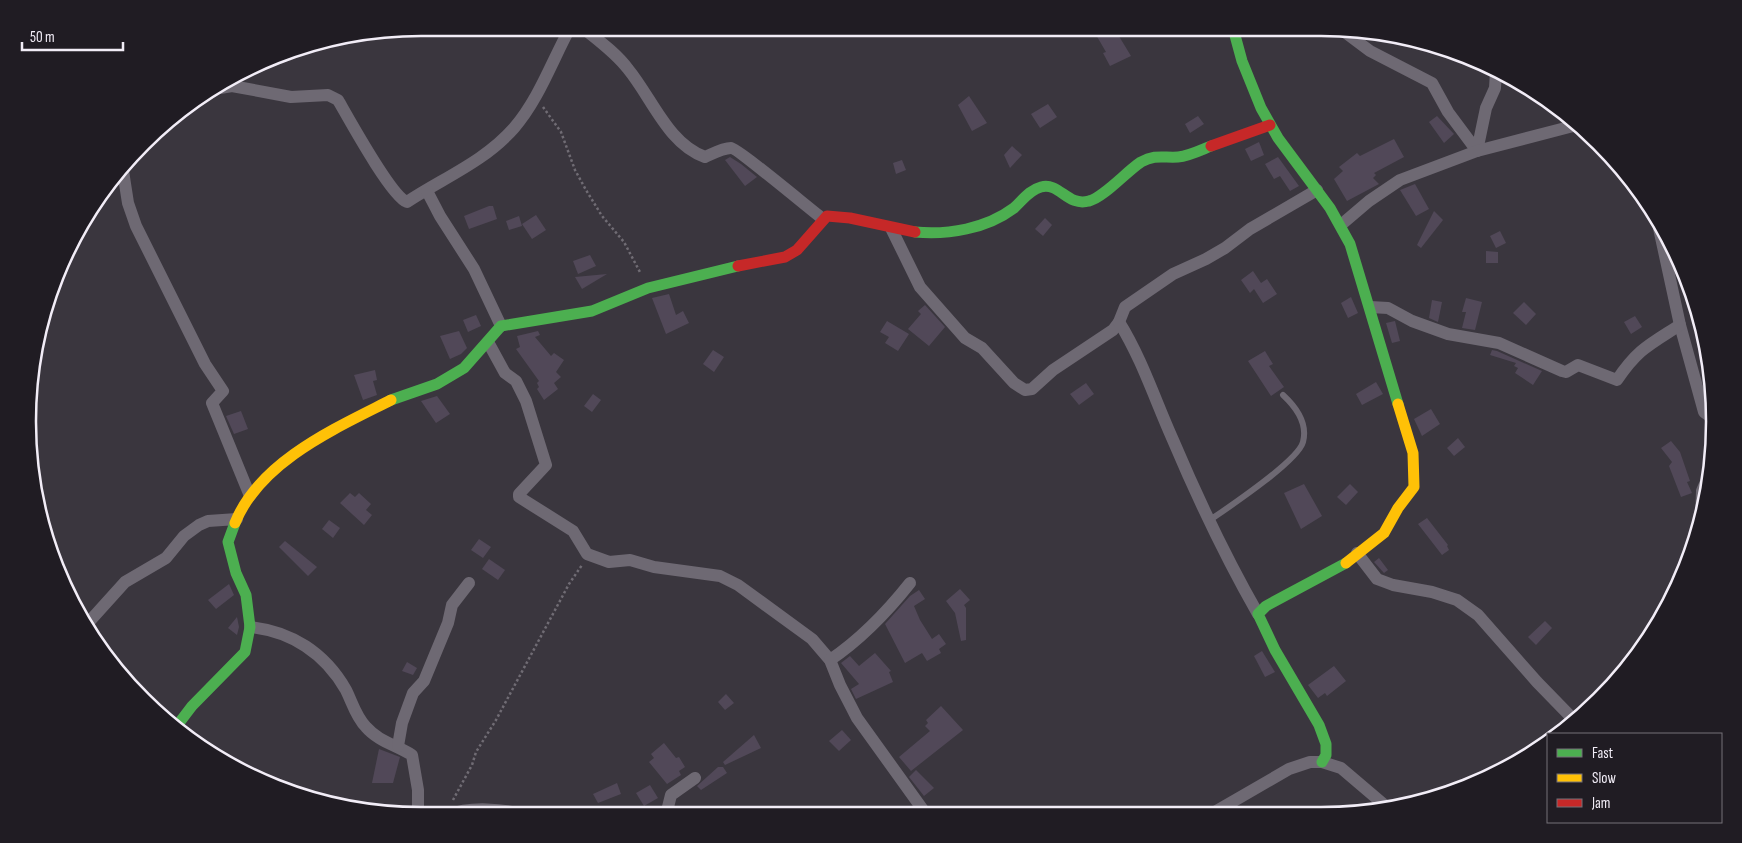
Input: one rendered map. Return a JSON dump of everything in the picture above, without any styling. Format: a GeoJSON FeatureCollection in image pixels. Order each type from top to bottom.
{"type":"FeatureCollection","features":[{"type":"Feature","properties":{"kind":"street"},"geometry":{"type":"LineString","coordinates":[[232,86],[291,97],[328,95],[338,100],[402,200],[407,202],[483,156],[514,128],[536,95],[566,36]]}},
{"type":"Feature","properties":{"kind":"street"},"geometry":{"type":"LineString","coordinates":[[592,36],[628,69],[685,147],[705,157],[731,148],[740,151],[778,185],[823,219]]}},
{"type":"Feature","properties":{"kind":"street"},"geometry":{"type":"LineString","coordinates":[[1235,36],[1241,66],[1270,125],[1342,224],[1370,306],[1413,453],[1416,482],[1384,533],[1339,569],[1274,602],[1258,614]]}},
{"type":"Feature","properties":{"kind":"street"},"geometry":{"type":"LineString","coordinates":[[1352,38],[1370,52],[1432,83],[1448,112],[1477,150]]}},
{"type":"Feature","properties":{"kind":"street"},"geometry":{"type":"LineString","coordinates":[[1477,150],[1486,108],[1495,88],[1496,78]]}},
{"type":"Feature","properties":{"kind":"street"},"geometry":{"type":"LineString","coordinates":[[180,722],[192,706],[245,652],[250,627],[246,595],[236,573],[228,542],[237,519],[250,496],[290,456],[344,424],[394,399],[437,384],[464,368],[501,326],[592,311],[648,288],[762,260],[785,257],[798,250],[827,216],[845,215],[891,228],[930,234],[964,230],[1011,210],[1037,188],[1047,186],[1072,202],[1092,201],[1142,162],[1162,155],[1179,156],[1234,139],[1270,125]]}},
{"type":"Feature","properties":{"kind":"street"},"geometry":{"type":"LineString","coordinates":[[1342,224],[1369,201],[1400,180],[1477,150],[1569,127]]}},
{"type":"Feature","properties":{"kind":"street"},"geometry":{"type":"LineString","coordinates":[[124,177],[128,204],[136,226],[205,364],[223,391],[212,403],[250,496]]}},
{"type":"Feature","properties":{"kind":"street"},"geometry":{"type":"LineString","coordinates":[[891,228],[920,287],[965,338],[982,348],[1014,384],[1025,390],[1032,389],[1053,370],[1113,330],[1119,322],[1125,307],[1173,274],[1225,248],[1250,228],[1318,190]]}},
{"type":"Feature","properties":{"kind":"street"},"geometry":{"type":"LineString","coordinates":[[427,191],[440,216],[474,270],[501,326]]}},
{"type":"Feature","properties":{"kind":"street"},"geometry":{"type":"LineString","coordinates":[[1663,245],[1680,325],[1706,413]]}},
{"type":"Feature","properties":{"kind":"street"},"geometry":{"type":"LineString","coordinates":[[1370,306],[1388,308],[1412,321],[1448,334],[1499,342],[1562,371],[1566,372],[1578,365],[1617,380],[1632,358],[1646,346],[1680,325]]}},
{"type":"Feature","properties":{"kind":"street"},"geometry":{"type":"LineString","coordinates":[[1119,322],[1134,345],[1172,439],[1238,580],[1258,614],[1275,650],[1319,725],[1326,744],[1326,755],[1322,762]]}},
{"type":"Feature","properties":{"kind":"street"},"geometry":{"type":"LineString","coordinates":[[488,342],[505,373],[516,381],[526,401],[546,465],[519,494],[519,497],[574,531],[587,554],[609,562],[630,560],[654,567],[720,576],[738,585],[812,639],[830,660],[857,718],[921,807]]}},
{"type":"Feature","properties":{"kind":"street"},"geometry":{"type":"LineString","coordinates":[[91,619],[125,582],[166,558],[184,536],[199,525],[208,521],[237,519]]}},
{"type":"Feature","properties":{"kind":"street"},"geometry":{"type":"LineString","coordinates":[[1357,553],[1377,579],[1393,585],[1432,592],[1457,600],[1478,615],[1537,682],[1570,715]]}},
{"type":"Feature","properties":{"kind":"street"},"geometry":{"type":"LineString","coordinates":[[398,746],[402,723],[413,693],[424,681],[448,623],[452,605],[469,583]]}},
{"type":"Feature","properties":{"kind":"street"},"geometry":{"type":"LineString","coordinates":[[830,660],[849,646],[875,622],[910,583]]}},
{"type":"Feature","properties":{"kind":"street"},"geometry":{"type":"LineString","coordinates":[[250,627],[284,634],[324,659],[345,689],[364,726],[377,738],[412,754],[417,807]]}},
{"type":"Feature","properties":{"kind":"street"},"geometry":{"type":"LineString","coordinates":[[1224,807],[1289,770],[1304,764],[1322,762],[1341,768],[1380,802]]}},
{"type":"Feature","properties":{"kind":"street"},"geometry":{"type":"LineString","coordinates":[[668,807],[671,795],[695,778]]}},
{"type":"Feature","properties":{"kind":"lane"},"geometry":{"type":"LineString","coordinates":[[1210,520],[1272,475],[1295,454],[1303,442],[1303,424],[1295,406],[1283,395]]}},
{"type":"Feature","properties":{"kind":"path"},"geometry":{"type":"LineString","coordinates":[[536,95],[561,132],[575,170],[586,190],[602,216],[624,242],[648,288]]}},
{"type":"Feature","properties":{"kind":"path"},"geometry":{"type":"LineString","coordinates":[[451,807],[472,765],[476,752],[496,720],[587,554]]}},
{"type":"Feature","properties":{"kind":"building"},"geometry":{"type":"Polygon","coordinates":[[[1097,36],[1119,36],[1131,56],[1110,66],[1103,53],[1106,52],[1097,36]]]}},
{"type":"Feature","properties":{"kind":"building"},"geometry":{"type":"Polygon","coordinates":[[[969,96],[987,123],[972,131],[958,105],[969,96]]]}},
{"type":"Feature","properties":{"kind":"building"},"geometry":{"type":"Polygon","coordinates":[[[1048,104],[1057,117],[1040,128],[1031,114],[1048,104]]]}},
{"type":"Feature","properties":{"kind":"building"},"geometry":{"type":"Polygon","coordinates":[[[1198,116],[1204,124],[1190,133],[1185,124],[1198,116]]]}},
{"type":"Feature","properties":{"kind":"building"},"geometry":{"type":"Polygon","coordinates":[[[1437,116],[1454,134],[1444,143],[1429,122],[1437,116]]]}},
{"type":"Feature","properties":{"kind":"building"},"geometry":{"type":"Polygon","coordinates":[[[1394,139],[1404,157],[1374,173],[1376,175],[1373,178],[1379,184],[1347,201],[1334,179],[1343,171],[1339,167],[1357,153],[1360,156],[1394,139]]]}},
{"type":"Feature","properties":{"kind":"building"},"geometry":{"type":"Polygon","coordinates":[[[1259,142],[1264,155],[1251,161],[1245,149],[1259,142]]]}},
{"type":"Feature","properties":{"kind":"building"},"geometry":{"type":"Polygon","coordinates":[[[1012,146],[1022,155],[1010,168],[1004,155],[1012,146]]]}},
{"type":"Feature","properties":{"kind":"building"},"geometry":{"type":"Polygon","coordinates":[[[730,157],[757,177],[745,186],[725,160],[730,157]]]}},
{"type":"Feature","properties":{"kind":"building"},"geometry":{"type":"Polygon","coordinates":[[[1278,157],[1299,186],[1290,191],[1280,176],[1274,179],[1265,164],[1278,157]]]}},
{"type":"Feature","properties":{"kind":"building"},"geometry":{"type":"Polygon","coordinates":[[[902,160],[906,170],[896,174],[893,163],[902,160]]]}},
{"type":"Feature","properties":{"kind":"building"},"geometry":{"type":"Polygon","coordinates":[[[1415,184],[1429,209],[1416,216],[1400,190],[1415,184]]]}},
{"type":"Feature","properties":{"kind":"building"},"geometry":{"type":"Polygon","coordinates":[[[493,206],[497,219],[469,229],[464,216],[493,206]]]}},
{"type":"Feature","properties":{"kind":"building"},"geometry":{"type":"Polygon","coordinates":[[[1434,211],[1443,220],[1421,248],[1417,245],[1434,211]]]}},
{"type":"Feature","properties":{"kind":"building"},"geometry":{"type":"Polygon","coordinates":[[[536,215],[546,230],[532,239],[522,224],[536,215]]]}},
{"type":"Feature","properties":{"kind":"building"},"geometry":{"type":"Polygon","coordinates":[[[519,216],[522,226],[509,230],[506,221],[519,216]]]}},
{"type":"Feature","properties":{"kind":"building"},"geometry":{"type":"Polygon","coordinates":[[[1045,218],[1052,225],[1043,236],[1035,229],[1045,218]]]}},
{"type":"Feature","properties":{"kind":"building"},"geometry":{"type":"Polygon","coordinates":[[[1500,231],[1506,243],[1496,248],[1490,236],[1500,231]]]}},
{"type":"Feature","properties":{"kind":"building"},"geometry":{"type":"Polygon","coordinates":[[[1486,251],[1498,252],[1498,263],[1486,263],[1486,251]]]}},
{"type":"Feature","properties":{"kind":"building"},"geometry":{"type":"Polygon","coordinates":[[[590,255],[596,266],[578,274],[573,261],[590,255]]]}},
{"type":"Feature","properties":{"kind":"building"},"geometry":{"type":"Polygon","coordinates":[[[1253,271],[1261,283],[1267,279],[1277,294],[1263,303],[1254,289],[1250,293],[1241,280],[1253,271]]]}},
{"type":"Feature","properties":{"kind":"building"},"geometry":{"type":"Polygon","coordinates":[[[607,274],[582,289],[575,277],[607,274]]]}},
{"type":"Feature","properties":{"kind":"building"},"geometry":{"type":"Polygon","coordinates":[[[669,294],[676,315],[683,311],[689,323],[666,334],[652,298],[669,294]]]}},
{"type":"Feature","properties":{"kind":"building"},"geometry":{"type":"Polygon","coordinates":[[[1351,297],[1358,313],[1348,318],[1341,303],[1351,297]]]}},
{"type":"Feature","properties":{"kind":"building"},"geometry":{"type":"Polygon","coordinates":[[[1466,298],[1482,302],[1475,330],[1462,328],[1466,312],[1462,312],[1466,298]]]}},
{"type":"Feature","properties":{"kind":"building"},"geometry":{"type":"Polygon","coordinates":[[[1432,300],[1442,302],[1438,322],[1429,318],[1432,300]]]}},
{"type":"Feature","properties":{"kind":"building"},"geometry":{"type":"Polygon","coordinates":[[[1524,302],[1536,314],[1526,325],[1513,313],[1524,302]]]}},
{"type":"Feature","properties":{"kind":"building"},"geometry":{"type":"Polygon","coordinates":[[[925,305],[945,327],[929,346],[908,329],[921,314],[918,311],[925,305]]]}},
{"type":"Feature","properties":{"kind":"building"},"geometry":{"type":"Polygon","coordinates":[[[476,315],[481,326],[468,332],[463,320],[476,315]]]}},
{"type":"Feature","properties":{"kind":"building"},"geometry":{"type":"Polygon","coordinates":[[[1635,316],[1642,327],[1631,334],[1624,322],[1635,316]]]}},
{"type":"Feature","properties":{"kind":"building"},"geometry":{"type":"Polygon","coordinates":[[[887,321],[909,334],[898,351],[885,343],[889,337],[880,332],[887,321]]]}},
{"type":"Feature","properties":{"kind":"building"},"geometry":{"type":"Polygon","coordinates":[[[1395,321],[1400,341],[1392,343],[1386,323],[1395,321]]]}},
{"type":"Feature","properties":{"kind":"building"},"geometry":{"type":"Polygon","coordinates":[[[459,331],[467,348],[461,354],[450,359],[440,336],[459,331]]]}},
{"type":"Feature","properties":{"kind":"building"},"geometry":{"type":"Polygon","coordinates":[[[538,331],[540,335],[535,337],[551,356],[554,353],[564,360],[556,372],[561,377],[554,383],[558,389],[544,400],[537,389],[539,381],[516,349],[520,347],[517,336],[538,331]]]}},
{"type":"Feature","properties":{"kind":"building"},"geometry":{"type":"Polygon","coordinates":[[[713,350],[724,357],[714,372],[703,364],[713,350]]]}},
{"type":"Feature","properties":{"kind":"building"},"geometry":{"type":"Polygon","coordinates":[[[1492,350],[1542,371],[1533,385],[1515,373],[1518,368],[1514,366],[1516,363],[1490,355],[1492,350]]]}},
{"type":"Feature","properties":{"kind":"building"},"geometry":{"type":"Polygon","coordinates":[[[1265,351],[1273,364],[1269,366],[1284,387],[1271,396],[1248,361],[1265,351]]]}},
{"type":"Feature","properties":{"kind":"building"},"geometry":{"type":"Polygon","coordinates":[[[375,370],[377,380],[373,381],[377,395],[363,400],[354,375],[375,370]]]}},
{"type":"Feature","properties":{"kind":"building"},"geometry":{"type":"Polygon","coordinates":[[[1376,382],[1383,394],[1362,405],[1356,394],[1376,382]]]}},
{"type":"Feature","properties":{"kind":"building"},"geometry":{"type":"Polygon","coordinates":[[[1086,383],[1094,394],[1079,405],[1070,394],[1086,383]]]}},
{"type":"Feature","properties":{"kind":"building"},"geometry":{"type":"Polygon","coordinates":[[[593,394],[601,400],[592,412],[584,406],[593,394]]]}},
{"type":"Feature","properties":{"kind":"building"},"geometry":{"type":"Polygon","coordinates":[[[437,396],[450,414],[436,423],[421,401],[437,396]]]}},
{"type":"Feature","properties":{"kind":"building"},"geometry":{"type":"Polygon","coordinates":[[[1431,409],[1440,424],[1422,436],[1414,419],[1431,409]]]}},
{"type":"Feature","properties":{"kind":"building"},"geometry":{"type":"Polygon","coordinates":[[[241,411],[248,429],[234,434],[226,416],[241,411]]]}},
{"type":"Feature","properties":{"kind":"building"},"geometry":{"type":"Polygon","coordinates":[[[1458,438],[1465,447],[1454,456],[1447,448],[1458,438]]]}},
{"type":"Feature","properties":{"kind":"building"},"geometry":{"type":"Polygon","coordinates":[[[1671,441],[1680,452],[1690,481],[1687,482],[1692,493],[1681,497],[1669,466],[1672,462],[1661,448],[1671,441]]]}},
{"type":"Feature","properties":{"kind":"building"},"geometry":{"type":"Polygon","coordinates":[[[1304,484],[1322,516],[1301,529],[1284,493],[1304,484]]]}},
{"type":"Feature","properties":{"kind":"building"},"geometry":{"type":"Polygon","coordinates":[[[1350,484],[1358,492],[1346,505],[1337,497],[1350,484]]]}},
{"type":"Feature","properties":{"kind":"building"},"geometry":{"type":"Polygon","coordinates":[[[350,493],[355,497],[359,493],[371,504],[366,510],[372,515],[364,525],[340,503],[350,493]]]}},
{"type":"Feature","properties":{"kind":"building"},"geometry":{"type":"Polygon","coordinates":[[[1427,518],[1448,545],[1449,550],[1442,555],[1418,524],[1427,518]]]}},
{"type":"Feature","properties":{"kind":"building"},"geometry":{"type":"Polygon","coordinates":[[[329,520],[340,528],[333,538],[322,529],[329,520]]]}},
{"type":"Feature","properties":{"kind":"building"},"geometry":{"type":"Polygon","coordinates":[[[479,539],[491,547],[483,558],[471,550],[479,539]]]}},
{"type":"Feature","properties":{"kind":"building"},"geometry":{"type":"Polygon","coordinates":[[[285,541],[317,567],[308,576],[279,547],[285,541]]]}},
{"type":"Feature","properties":{"kind":"building"},"geometry":{"type":"Polygon","coordinates":[[[1379,558],[1388,570],[1384,573],[1374,562],[1379,558]]]}},
{"type":"Feature","properties":{"kind":"building"},"geometry":{"type":"Polygon","coordinates":[[[489,559],[505,570],[498,580],[482,569],[489,559]]]}},
{"type":"Feature","properties":{"kind":"building"},"geometry":{"type":"Polygon","coordinates":[[[229,584],[234,595],[216,609],[208,600],[229,584]]]}},
{"type":"Feature","properties":{"kind":"building"},"geometry":{"type":"Polygon","coordinates":[[[960,589],[970,600],[964,605],[966,608],[966,640],[961,641],[955,613],[946,601],[960,589]]]}},
{"type":"Feature","properties":{"kind":"building"},"geometry":{"type":"Polygon","coordinates":[[[919,590],[925,599],[914,606],[920,620],[932,639],[939,634],[946,644],[939,649],[941,653],[927,661],[922,653],[905,663],[885,624],[910,596],[919,590]]]}},
{"type":"Feature","properties":{"kind":"building"},"geometry":{"type":"Polygon","coordinates":[[[237,617],[239,627],[237,635],[228,628],[237,617]]]}},
{"type":"Feature","properties":{"kind":"building"},"geometry":{"type":"Polygon","coordinates":[[[1545,621],[1552,628],[1536,645],[1528,637],[1545,621]]]}},
{"type":"Feature","properties":{"kind":"building"},"geometry":{"type":"Polygon","coordinates":[[[1262,651],[1275,672],[1265,677],[1254,656],[1262,651]]]}},
{"type":"Feature","properties":{"kind":"building"},"geometry":{"type":"Polygon","coordinates":[[[875,653],[891,671],[889,672],[893,682],[856,699],[851,689],[859,684],[841,663],[850,656],[859,666],[875,653]]]}},
{"type":"Feature","properties":{"kind":"building"},"geometry":{"type":"Polygon","coordinates":[[[407,662],[417,668],[413,675],[402,671],[407,662]]]}},
{"type":"Feature","properties":{"kind":"building"},"geometry":{"type":"Polygon","coordinates":[[[1334,666],[1346,681],[1327,696],[1325,693],[1318,698],[1308,685],[1334,666]]]}},
{"type":"Feature","properties":{"kind":"building"},"geometry":{"type":"Polygon","coordinates":[[[726,694],[734,703],[725,710],[718,702],[726,694]]]}},
{"type":"Feature","properties":{"kind":"building"},"geometry":{"type":"Polygon","coordinates":[[[941,706],[963,730],[911,771],[899,757],[930,731],[925,726],[928,723],[926,720],[941,706]]]}},
{"type":"Feature","properties":{"kind":"building"},"geometry":{"type":"Polygon","coordinates":[[[842,730],[851,740],[839,751],[829,741],[842,730]]]}},
{"type":"Feature","properties":{"kind":"building"},"geometry":{"type":"Polygon","coordinates":[[[754,735],[761,748],[725,765],[723,762],[754,735]]]}},
{"type":"Feature","properties":{"kind":"building"},"geometry":{"type":"Polygon","coordinates":[[[664,743],[676,758],[679,757],[685,767],[679,771],[681,775],[667,784],[649,762],[654,758],[651,754],[664,743]]]}},
{"type":"Feature","properties":{"kind":"building"},"geometry":{"type":"Polygon","coordinates":[[[379,749],[400,757],[393,783],[372,783],[379,749]]]}},
{"type":"Feature","properties":{"kind":"building"},"geometry":{"type":"Polygon","coordinates":[[[718,767],[723,767],[727,773],[701,790],[697,786],[718,767]]]}},
{"type":"Feature","properties":{"kind":"building"},"geometry":{"type":"Polygon","coordinates":[[[916,770],[934,788],[924,796],[909,777],[916,770]]]}},
{"type":"Feature","properties":{"kind":"building"},"geometry":{"type":"Polygon","coordinates":[[[617,783],[621,794],[598,803],[593,794],[617,783]]]}},
{"type":"Feature","properties":{"kind":"building"},"geometry":{"type":"Polygon","coordinates":[[[650,785],[658,798],[644,806],[636,793],[650,785]]]}},
{"type":"Feature","properties":{"kind":"traffic: fast"},"geometry":{"type":"LineString","coordinates":[[1235,36],[1242,61],[1261,108],[1278,138],[1330,208],[1350,244],[1398,404]]}},
{"type":"Feature","properties":{"kind":"traffic: fast"},"geometry":{"type":"LineString","coordinates":[[915,232],[953,231],[979,226],[1003,215],[1014,208],[1029,193],[1041,187],[1048,186],[1053,188],[1075,201],[1089,201],[1108,190],[1141,162],[1155,157],[1182,156],[1211,146]]}},
{"type":"Feature","properties":{"kind":"traffic: fast"},"geometry":{"type":"LineString","coordinates":[[391,400],[437,384],[464,368],[501,326],[592,311],[648,288],[738,266]]}},
{"type":"Feature","properties":{"kind":"traffic: fast"},"geometry":{"type":"LineString","coordinates":[[180,722],[192,706],[245,652],[250,627],[246,595],[236,573],[228,542],[235,523]]}},
{"type":"Feature","properties":{"kind":"traffic: fast"},"geometry":{"type":"LineString","coordinates":[[1322,762],[1326,755],[1326,744],[1319,725],[1275,650],[1258,614],[1266,606],[1346,563]]}},
{"type":"Feature","properties":{"kind":"traffic: slow"},"geometry":{"type":"LineString","coordinates":[[235,523],[247,501],[262,482],[281,464],[324,435],[391,400]]}},
{"type":"Feature","properties":{"kind":"traffic: slow"},"geometry":{"type":"LineString","coordinates":[[1346,563],[1384,533],[1398,508],[1414,487],[1413,453],[1398,404]]}},
{"type":"Feature","properties":{"kind":"traffic: jam"},"geometry":{"type":"LineString","coordinates":[[1211,146],[1270,125]]}},
{"type":"Feature","properties":{"kind":"traffic: jam"},"geometry":{"type":"LineString","coordinates":[[738,266],[785,257],[797,250],[827,216],[850,218],[915,232]]}}]}
